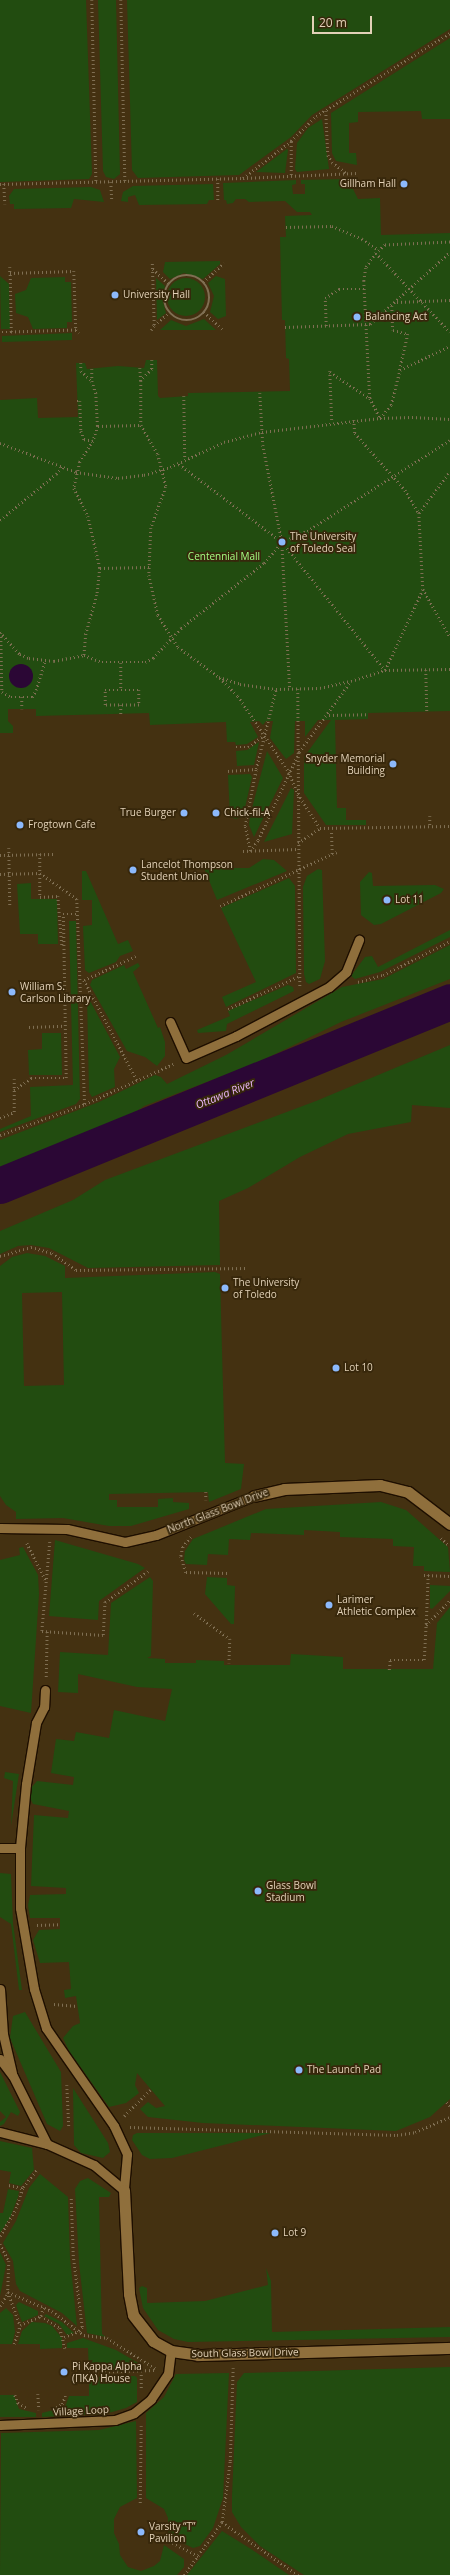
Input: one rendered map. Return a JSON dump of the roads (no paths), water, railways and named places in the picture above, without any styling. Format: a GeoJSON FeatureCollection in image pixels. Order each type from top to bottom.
{"type":"FeatureCollection","features":[{"type":"Feature","properties":{"kind":"street","name":"North Glass Bowl Drive"},"geometry":{"type":"LineString","coordinates":[[254,1496],[288,1489],[380,1485],[408,1492],[450,1524]]}},
{"type":"Feature","properties":{"kind":"street","name":"South Glass Bowl Drive"},"geometry":{"type":"LineString","coordinates":[[124,2190],[129,2294],[133,2315],[153,2341],[171,2351],[198,2355],[450,2348]]}},
{"type":"Feature","properties":{"kind":"lane"},"geometry":{"type":"LineString","coordinates":[[170,1022],[186,1058],[236,1036],[329,987],[346,972],[359,939]]}},
{"type":"Feature","properties":{"kind":"lane","name":"North Glass Bowl Drive"},"geometry":{"type":"LineString","coordinates":[[0,1528],[51,1528],[125,1542],[156,1535],[254,1496]]}},
{"type":"Feature","properties":{"kind":"lane"},"geometry":{"type":"LineString","coordinates":[[46,1690],[44,1707],[36,1723],[26,1784],[20,1848],[20,1908],[34,1989],[46,2028],[114,2126],[127,2154],[124,2190]]}},
{"type":"Feature","properties":{"kind":"lane"},"geometry":{"type":"LineString","coordinates":[[0,1848],[20,1848]]}},
{"type":"Feature","properties":{"kind":"lane"},"geometry":{"type":"LineString","coordinates":[[0,1989],[3,2034],[13,2076]]}},
{"type":"Feature","properties":{"kind":"lane"},"geometry":{"type":"LineString","coordinates":[[0,2059],[13,2076],[47,2144]]}},
{"type":"Feature","properties":{"kind":"lane"},"geometry":{"type":"LineString","coordinates":[[0,2132],[47,2144],[94,2165],[124,2190]]}},
{"type":"Feature","properties":{"kind":"lane","name":"Village Loop"},"geometry":{"type":"LineString","coordinates":[[0,2425],[115,2420],[134,2412],[151,2399],[168,2374],[171,2351]]}},
{"type":"Feature","properties":{"kind":"waterway","name":"Ottawa River"},"geometry":{"type":"LineString","coordinates":[[0,1186],[450,1002]]}},
{"type":"Feature","properties":{"kind":"place","name":"Gillham Hall"},"geometry":{"type":"Point","coordinates":[404,184]}},
{"type":"Feature","properties":{"kind":"place","name":"University Hall"},"geometry":{"type":"Point","coordinates":[115,295]}},
{"type":"Feature","properties":{"kind":"place","name":"Balancing Act"},"geometry":{"type":"Point","coordinates":[357,317]}},
{"type":"Feature","properties":{"kind":"place","name":"The University of Toledo Seal"},"geometry":{"type":"Point","coordinates":[282,542]}},
{"type":"Feature","properties":{"kind":"place","name":"Snyder Memorial Building"},"geometry":{"type":"Point","coordinates":[393,764]}},
{"type":"Feature","properties":{"kind":"place","name":"True Burger"},"geometry":{"type":"Point","coordinates":[184,813]}},
{"type":"Feature","properties":{"kind":"place","name":"Chick-fil-A"},"geometry":{"type":"Point","coordinates":[216,813]}},
{"type":"Feature","properties":{"kind":"place","name":"Frogtown Cafe"},"geometry":{"type":"Point","coordinates":[20,825]}},
{"type":"Feature","properties":{"kind":"place","name":"Lancelot Thompson Student Union"},"geometry":{"type":"Point","coordinates":[133,870]}},
{"type":"Feature","properties":{"kind":"place","name":"Lot 11"},"geometry":{"type":"Point","coordinates":[387,900]}},
{"type":"Feature","properties":{"kind":"place","name":"William S. Carlson Library"},"geometry":{"type":"Point","coordinates":[12,992]}},
{"type":"Feature","properties":{"kind":"place","name":"The University of Toledo"},"geometry":{"type":"Point","coordinates":[225,1288]}},
{"type":"Feature","properties":{"kind":"place","name":"Lot 10"},"geometry":{"type":"Point","coordinates":[336,1368]}},
{"type":"Feature","properties":{"kind":"place","name":"Larimer Athletic Complex"},"geometry":{"type":"Point","coordinates":[329,1605]}},
{"type":"Feature","properties":{"kind":"place","name":"Glass Bowl Stadium"},"geometry":{"type":"Point","coordinates":[258,1891]}},
{"type":"Feature","properties":{"kind":"place","name":"The Launch Pad"},"geometry":{"type":"Point","coordinates":[299,2070]}},
{"type":"Feature","properties":{"kind":"place","name":"Lot 9"},"geometry":{"type":"Point","coordinates":[275,2233]}},
{"type":"Feature","properties":{"kind":"place","name":"Pi Kappa Alpha (ΠΚΑ) House"},"geometry":{"type":"Point","coordinates":[64,2372]}},
{"type":"Feature","properties":{"kind":"place","name":"Varsity “T” Pavilion"},"geometry":{"type":"Point","coordinates":[141,2532]}},
{"type":"Feature","properties":{"kind":"park label","name":"Centennial Mall"},"geometry":{"type":"Point","coordinates":[224,557]}}]}
